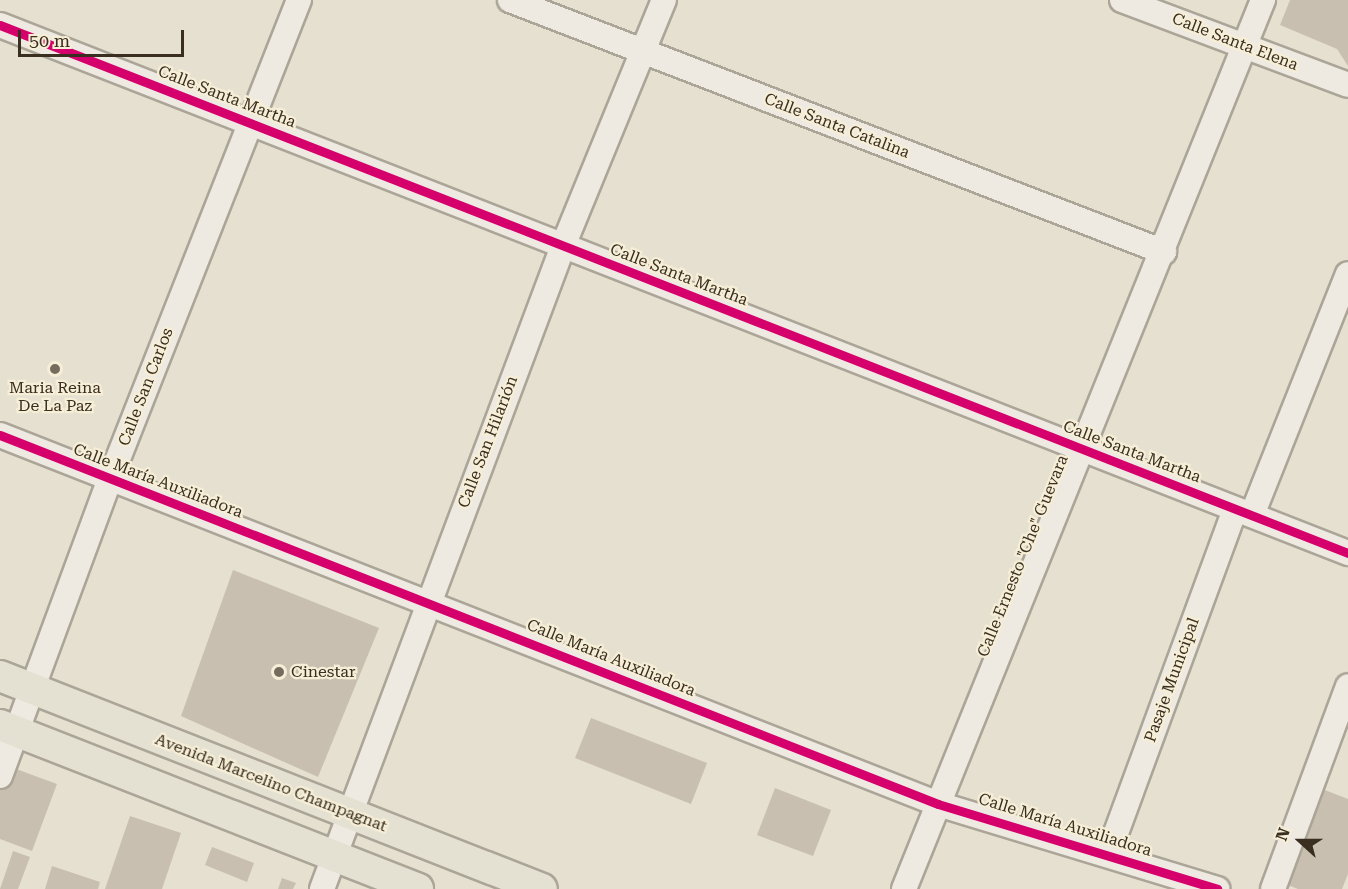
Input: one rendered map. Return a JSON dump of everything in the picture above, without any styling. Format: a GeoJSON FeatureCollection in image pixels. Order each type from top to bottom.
{"type":"FeatureCollection","features":[{"type":"Feature","properties":{"kind":"main road","name":"Avenida Marcelino Champagnat"},"geometry":{"type":"LineString","coordinates":[[0,676],[542,889]]}},
{"type":"Feature","properties":{"kind":"main road"},"geometry":{"type":"LineString","coordinates":[[10,729],[417,889]]}},
{"type":"Feature","properties":{"kind":"street","name":"Calle San Carlos"},"geometry":{"type":"LineString","coordinates":[[0,776],[10,729],[35,690],[110,479],[299,0]]}},
{"type":"Feature","properties":{"kind":"street","name":"Calle Santa Catalina"},"geometry":{"type":"LineString","coordinates":[[510,0],[1164,252]]}},
{"type":"Feature","properties":{"kind":"street","name":"Calle San Hilarión"},"geometry":{"type":"LineString","coordinates":[[321,889],[426,601],[563,246],[664,0]]}},
{"type":"Feature","properties":{"kind":"street","name":"Calle Santa Elena"},"geometry":{"type":"LineString","coordinates":[[1122,0],[1348,85]]}},
{"type":"Feature","properties":{"kind":"street","name":"Calle Ernesto \"Che\" Guevara"},"geometry":{"type":"LineString","coordinates":[[904,889],[1164,252],[1243,45],[1263,0]]}},
{"type":"Feature","properties":{"kind":"street","name":"Calle Santa Martha"},"geometry":{"type":"LineString","coordinates":[[0,25],[1348,553]]}},
{"type":"Feature","properties":{"kind":"street","name":"Pasaje Municipal"},"geometry":{"type":"LineString","coordinates":[[1109,852],[1244,512],[1348,274]]}},
{"type":"Feature","properties":{"kind":"street","name":"Calle María Auxiliadora"},"geometry":{"type":"LineString","coordinates":[[0,435],[938,804],[1109,852],[1217,889]]}},
{"type":"Feature","properties":{"kind":"street"},"geometry":{"type":"LineString","coordinates":[[1273,889],[1348,686]]}},
{"type":"Feature","properties":{"kind":"building"},"geometry":{"type":"Polygon","coordinates":[[[1290,0],[1348,0],[1348,66],[1337,49],[1280,25],[1290,0]]]}},
{"type":"Feature","properties":{"kind":"building","name":"Cinestar"},"geometry":{"type":"Polygon","coordinates":[[[233,570],[379,628],[318,777],[181,716],[233,570]]]}},
{"type":"Feature","properties":{"kind":"building"},"geometry":{"type":"Polygon","coordinates":[[[591,718],[707,763],[691,804],[575,758],[591,718]]]}},
{"type":"Feature","properties":{"kind":"building"},"geometry":{"type":"Polygon","coordinates":[[[8,766],[57,784],[32,851],[0,839],[0,788],[8,766]]]}},
{"type":"Feature","properties":{"kind":"building"},"geometry":{"type":"Polygon","coordinates":[[[1317,787],[1348,799],[1348,874],[1342,889],[1298,889],[1280,882],[1296,838],[1304,841],[1317,787]]]}},
{"type":"Feature","properties":{"kind":"building"},"geometry":{"type":"Polygon","coordinates":[[[775,788],[831,810],[813,856],[757,835],[775,788]]]}},
{"type":"Feature","properties":{"kind":"building"},"geometry":{"type":"Polygon","coordinates":[[[130,816],[181,833],[162,889],[105,889],[130,816]]]}},
{"type":"Feature","properties":{"kind":"building"},"geometry":{"type":"Polygon","coordinates":[[[212,847],[254,863],[247,882],[205,865],[212,847]]]}},
{"type":"Feature","properties":{"kind":"building"},"geometry":{"type":"Polygon","coordinates":[[[13,851],[30,857],[18,889],[0,889],[13,851]]]}},
{"type":"Feature","properties":{"kind":"building"},"geometry":{"type":"Polygon","coordinates":[[[52,866],[100,882],[98,889],[45,889],[52,866]]]}},
{"type":"Feature","properties":{"kind":"building"},"geometry":{"type":"Polygon","coordinates":[[[282,878],[296,883],[293,889],[278,889],[282,878]]]}},
{"type":"Feature","properties":{"kind":"cycle path"},"geometry":{"type":"LineString","coordinates":[[0,25],[1348,553]]}},
{"type":"Feature","properties":{"kind":"cycle path"},"geometry":{"type":"LineString","coordinates":[[0,435],[938,804],[1217,889]]}},
{"type":"Feature","properties":{"kind":"place","name":"Maria Reina De La Paz"},"geometry":{"type":"Point","coordinates":[55,369]}},
{"type":"Feature","properties":{"kind":"place","name":"Cinestar"},"geometry":{"type":"Point","coordinates":[279,672]}}]}
